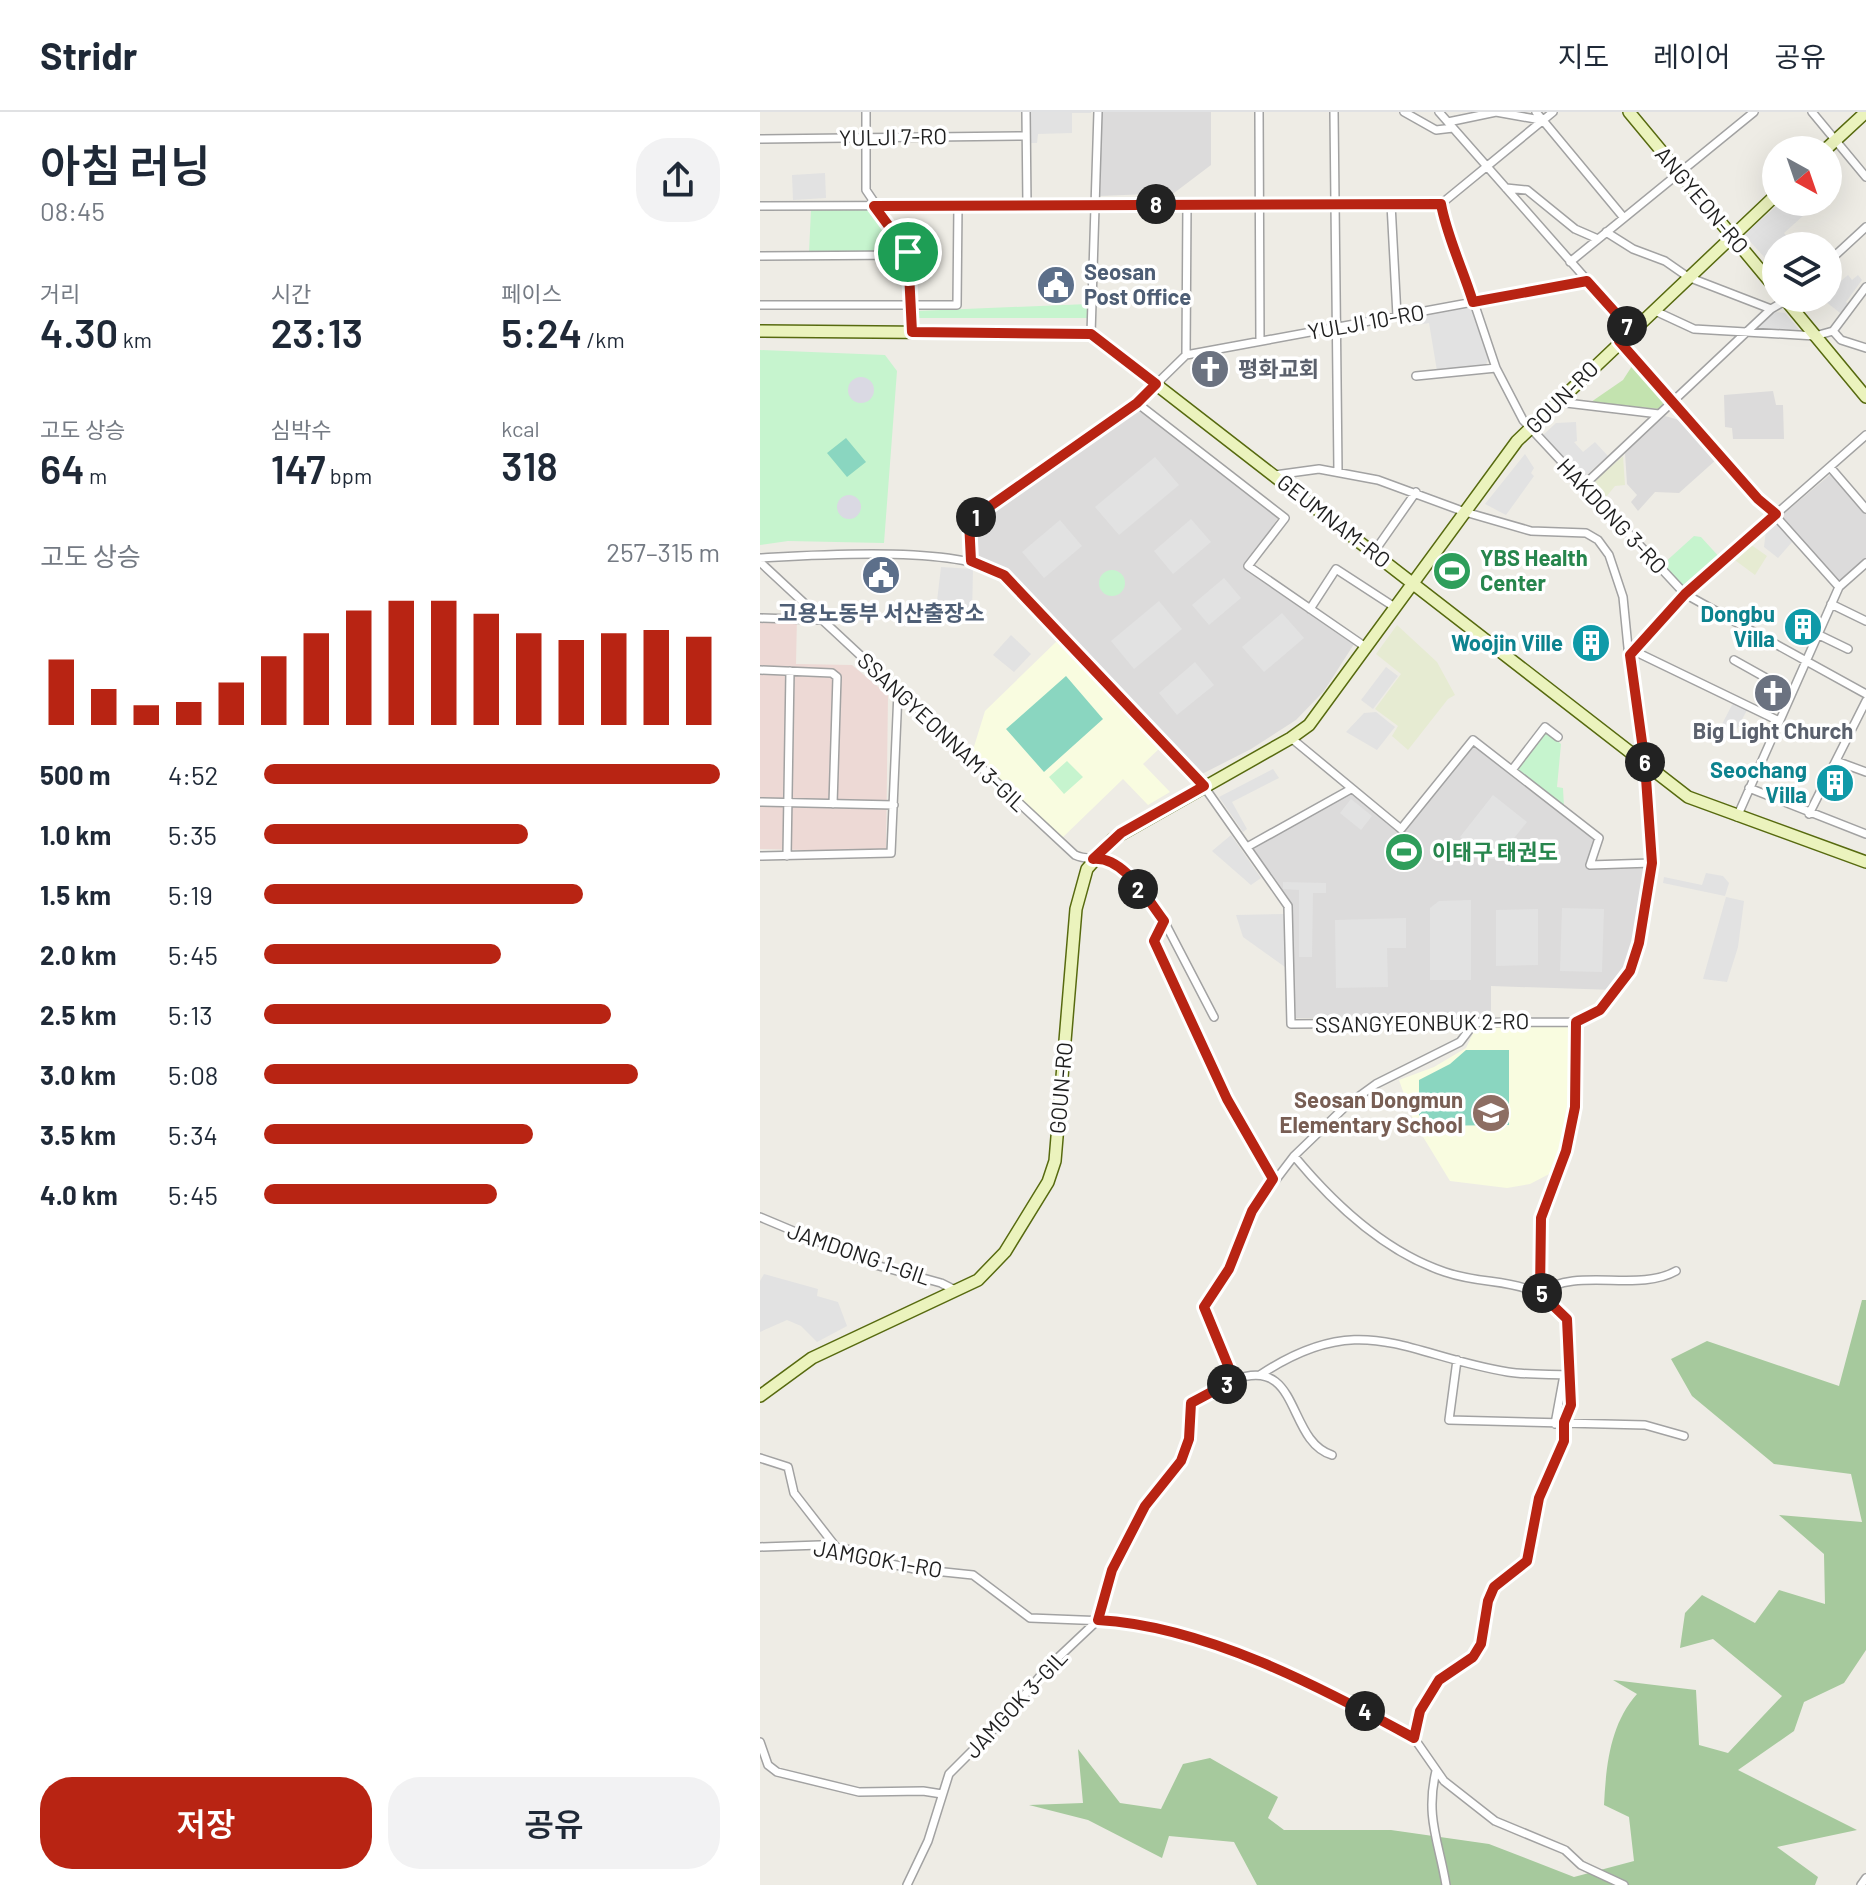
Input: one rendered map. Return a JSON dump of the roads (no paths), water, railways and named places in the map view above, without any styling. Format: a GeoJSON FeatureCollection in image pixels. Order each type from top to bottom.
{"type":"FeatureCollection","features":[{"type":"Feature","properties":{"kind":"street"},"geometry":{"type":"LineString","coordinates":[[866,112],[866,187],[874,206],[908,255],[912,332]]}},
{"type":"Feature","properties":{"kind":"street"},"geometry":{"type":"LineString","coordinates":[[1026,112],[1027,205]]}},
{"type":"Feature","properties":{"kind":"street"},"geometry":{"type":"LineString","coordinates":[[760,331],[1091,334],[1098,112]]}},
{"type":"Feature","properties":{"kind":"street"},"geometry":{"type":"LineString","coordinates":[[1259,112],[1260,341]]}},
{"type":"Feature","properties":{"kind":"street"},"geometry":{"type":"LineString","coordinates":[[1334,112],[1338,471]]}},
{"type":"Feature","properties":{"kind":"street"},"geometry":{"type":"LineString","coordinates":[[1404,112],[1436,130],[1496,112],[1543,121]]}},
{"type":"Feature","properties":{"kind":"street"},"geometry":{"type":"LineString","coordinates":[[1439,112],[1631,330]]}},
{"type":"Feature","properties":{"kind":"street"},"geometry":{"type":"LineString","coordinates":[[1536,112],[1624,218]]}},
{"type":"Feature","properties":{"kind":"street"},"geometry":{"type":"LineString","coordinates":[[760,206],[1441,204],[1553,112]]}},
{"type":"Feature","properties":{"kind":"street","name":"ANGYEON-RO"},"geometry":{"type":"LineString","coordinates":[[1629,112],[1762,272]]}},
{"type":"Feature","properties":{"kind":"street"},"geometry":{"type":"LineString","coordinates":[[1570,262],[1754,112]]}},
{"type":"Feature","properties":{"kind":"street"},"geometry":{"type":"LineString","coordinates":[[1812,112],[1832,136]]}},
{"type":"Feature","properties":{"kind":"street"},"geometry":{"type":"LineString","coordinates":[[1842,136],[1860,125],[1866,112]]}},
{"type":"Feature","properties":{"kind":"street","name":"YULJI 7-RO"},"geometry":{"type":"LineString","coordinates":[[760,139],[1026,136]]}},
{"type":"Feature","properties":{"kind":"street"},"geometry":{"type":"LineString","coordinates":[[1842,148],[1866,177]]}},
{"type":"Feature","properties":{"kind":"street"},"geometry":{"type":"LineString","coordinates":[[1506,188],[1527,190],[1575,229],[1598,239]]}},
{"type":"Feature","properties":{"kind":"street"},"geometry":{"type":"LineString","coordinates":[[971,561],[969,521],[1137,403],[1186,355],[1187,204]]}},
{"type":"Feature","properties":{"kind":"street"},"geometry":{"type":"LineString","coordinates":[[1391,204],[1397,316]]}},
{"type":"Feature","properties":{"kind":"street","name":"HAKDONG 3-RO"},"geometry":{"type":"LineString","coordinates":[[1441,204],[1445,227],[1460,261],[1496,368],[1530,428],[1685,594],[1866,694]]}},
{"type":"Feature","properties":{"kind":"street"},"geometry":{"type":"LineString","coordinates":[[760,305],[957,305],[958,205]]}},
{"type":"Feature","properties":{"kind":"street","name":"GOUN-RO"},"geometry":{"type":"LineString","coordinates":[[760,1396],[812,1358],[957,1291],[982,1277],[998,1262],[1053,1168],[1076,909],[1082,880],[1093,859],[1121,833],[1291,738],[1315,717],[1530,428],[1762,208]]}},
{"type":"Feature","properties":{"kind":"street"},"geometry":{"type":"LineString","coordinates":[[1842,249],[1866,227]]}},
{"type":"Feature","properties":{"kind":"street"},"geometry":{"type":"LineString","coordinates":[[1606,232],[1633,249],[1665,261],[1688,277],[1762,306]]}},
{"type":"Feature","properties":{"kind":"street"},"geometry":{"type":"LineString","coordinates":[[760,256],[908,255]]}},
{"type":"Feature","properties":{"kind":"street","name":"YULJI 10-RO"},"geometry":{"type":"LineString","coordinates":[[1186,355],[1587,281]]}},
{"type":"Feature","properties":{"kind":"street"},"geometry":{"type":"LineString","coordinates":[[1653,310],[1694,329],[1815,336],[1833,331],[1866,287]]}},
{"type":"Feature","properties":{"kind":"street"},"geometry":{"type":"LineString","coordinates":[[1583,486],[1768,312]]}},
{"type":"Feature","properties":{"kind":"street"},"geometry":{"type":"LineString","coordinates":[[1797,312],[1866,397]]}},
{"type":"Feature","properties":{"kind":"street"},"geometry":{"type":"LineString","coordinates":[[1833,331],[1841,340],[1865,346]]}},
{"type":"Feature","properties":{"kind":"street","name":"GEUMNAM-RO"},"geometry":{"type":"LineString","coordinates":[[1091,334],[1695,801],[1866,862]]}},
{"type":"Feature","properties":{"kind":"street"},"geometry":{"type":"LineString","coordinates":[[1619,341],[1839,587]]}},
{"type":"Feature","properties":{"kind":"street"},"geometry":{"type":"LineString","coordinates":[[1416,376],[1496,368]]}},
{"type":"Feature","properties":{"kind":"street"},"geometry":{"type":"LineString","coordinates":[[1555,402],[1659,414]]}},
{"type":"Feature","properties":{"kind":"street"},"geometry":{"type":"LineString","coordinates":[[1137,403],[1285,518],[1248,566],[1367,648]]}},
{"type":"Feature","properties":{"kind":"street"},"geometry":{"type":"LineString","coordinates":[[1632,653],[1685,594],[1866,435]]}},
{"type":"Feature","properties":{"kind":"street"},"geometry":{"type":"LineString","coordinates":[[1830,467],[1866,509]]}},
{"type":"Feature","properties":{"kind":"street"},"geometry":{"type":"LineString","coordinates":[[1275,475],[1314,469],[1338,471],[1378,480],[1465,512],[1534,532],[1581,532],[1594,537],[1607,551],[1618,577],[1632,653],[1645,764],[1652,863],[1639,943],[1630,971],[1600,1010],[1576,1022],[1575,1107],[1566,1151],[1541,1218],[1540,1293]]}},
{"type":"Feature","properties":{"kind":"street"},"geometry":{"type":"LineString","coordinates":[[1374,552],[1416,492]]}},
{"type":"Feature","properties":{"kind":"street"},"geometry":{"type":"LineString","coordinates":[[760,560],[874,555],[971,561],[1004,575],[1204,786],[1247,847],[1351,789]]}},
{"type":"Feature","properties":{"kind":"street","name":"SSANGYEONNAM 3-GIL"},"geometry":{"type":"LineString","coordinates":[[760,560],[1074,854],[1107,859],[1120,867],[1164,921],[1214,1017]]}},
{"type":"Feature","properties":{"kind":"street"},"geometry":{"type":"LineString","coordinates":[[1737,817],[1839,587],[1866,563]]}},
{"type":"Feature","properties":{"kind":"street"},"geometry":{"type":"LineString","coordinates":[[1310,609],[1336,569],[1396,608]]}},
{"type":"Feature","properties":{"kind":"street"},"geometry":{"type":"LineString","coordinates":[[1831,604],[1866,621]]}},
{"type":"Feature","properties":{"kind":"street"},"geometry":{"type":"LineString","coordinates":[[760,618],[823,620]]}},
{"type":"Feature","properties":{"kind":"street"},"geometry":{"type":"LineString","coordinates":[[1817,634],[1848,649]]}},
{"type":"Feature","properties":{"kind":"street"},"geometry":{"type":"LineString","coordinates":[[1632,653],[1779,721]]}},
{"type":"Feature","properties":{"kind":"street"},"geometry":{"type":"LineString","coordinates":[[1734,660],[1791,692]]}},
{"type":"Feature","properties":{"kind":"street"},"geometry":{"type":"LineString","coordinates":[[760,670],[832,673],[838,680],[833,804]]}},
{"type":"Feature","properties":{"kind":"street"},"geometry":{"type":"LineString","coordinates":[[787,856],[790,671]]}},
{"type":"Feature","properties":{"kind":"street"},"geometry":{"type":"LineString","coordinates":[[760,856],[888,855],[893,848],[898,692]]}},
{"type":"Feature","properties":{"kind":"street"},"geometry":{"type":"LineString","coordinates":[[1809,814],[1866,701]]}},
{"type":"Feature","properties":{"kind":"street"},"geometry":{"type":"LineString","coordinates":[[1512,770],[1545,727],[1558,737]]}},
{"type":"Feature","properties":{"kind":"street"},"geometry":{"type":"LineString","coordinates":[[1291,738],[1401,829],[1473,740],[1599,838],[1590,865],[1652,863]]}},
{"type":"Feature","properties":{"kind":"street"},"geometry":{"type":"LineString","coordinates":[[1836,761],[1866,772]]}},
{"type":"Feature","properties":{"kind":"street"},"geometry":{"type":"LineString","coordinates":[[1749,788],[1866,834]]}},
{"type":"Feature","properties":{"kind":"street"},"geometry":{"type":"LineString","coordinates":[[760,802],[894,805]]}},
{"type":"Feature","properties":{"kind":"street","name":"SSANGYEONBUK 2-RO"},"geometry":{"type":"LineString","coordinates":[[1247,847],[1288,906],[1291,1024],[1576,1022]]}},
{"type":"Feature","properties":{"kind":"street"},"geometry":{"type":"LineString","coordinates":[[1164,921],[1154,941],[1227,1099],[1273,1179]]}},
{"type":"Feature","properties":{"kind":"street"},"geometry":{"type":"LineString","coordinates":[[1234,1380],[1204,1307],[1229,1269],[1252,1211],[1273,1179],[1347,1105],[1376,1084],[1460,1042],[1476,1021]]}},
{"type":"Feature","properties":{"kind":"street"},"geometry":{"type":"LineString","coordinates":[[1294,1156],[1350,1214],[1417,1258],[1443,1272],[1496,1280],[1540,1293],[1567,1319],[1567,1375],[1571,1405],[1564,1424],[1564,1441],[1539,1498],[1527,1561],[1494,1587],[1488,1601],[1481,1644],[1473,1657],[1439,1680],[1420,1711],[1414,1738]]}},
{"type":"Feature","properties":{"kind":"street","name":"JAMDONG 1-GIL"},"geometry":{"type":"LineString","coordinates":[[760,1217],[872,1264],[941,1283],[957,1291]]}},
{"type":"Feature","properties":{"kind":"street"},"geometry":{"type":"LineString","coordinates":[[1540,1293],[1568,1281],[1662,1279],[1676,1271]]}},
{"type":"Feature","properties":{"kind":"street"},"geometry":{"type":"LineString","coordinates":[[1098,1620],[1112,1570],[1145,1506],[1181,1461],[1189,1439],[1191,1403],[1234,1380],[1260,1375],[1294,1352],[1340,1340],[1372,1339],[1412,1345],[1509,1372],[1567,1375]]}},
{"type":"Feature","properties":{"kind":"street"},"geometry":{"type":"LineString","coordinates":[[1457,1360],[1449,1420],[1645,1425],[1684,1436]]}},
{"type":"Feature","properties":{"kind":"street"},"geometry":{"type":"LineString","coordinates":[[1260,1375],[1286,1391],[1312,1438],[1332,1455]]}},
{"type":"Feature","properties":{"kind":"street"},"geometry":{"type":"LineString","coordinates":[[1555,1424],[1567,1375]]}},
{"type":"Feature","properties":{"kind":"street"},"geometry":{"type":"LineString","coordinates":[[760,1458],[788,1467],[794,1493],[836,1547]]}},
{"type":"Feature","properties":{"kind":"street","name":"JAMGOK 1-RO"},"geometry":{"type":"LineString","coordinates":[[760,1547],[836,1547],[876,1561],[915,1569],[973,1575],[1031,1618],[1131,1622],[1237,1653],[1306,1680],[1414,1738],[1436,1771],[1495,1821],[1565,1850],[1581,1865],[1624,1885]]}},
{"type":"Feature","properties":{"kind":"street","name":"JAMGOK 3-GIL"},"geometry":{"type":"LineString","coordinates":[[907,1885],[928,1841],[949,1774],[1008,1715],[1046,1669],[1098,1620]]}},
{"type":"Feature","properties":{"kind":"street"},"geometry":{"type":"LineString","coordinates":[[760,1742],[768,1765],[777,1772],[859,1792],[923,1791],[942,1794]]}},
{"type":"Feature","properties":{"kind":"street"},"geometry":{"type":"LineString","coordinates":[[1436,1771],[1430,1796],[1431,1818],[1446,1885]]}},
{"type":"Feature","properties":{"kind":"street"},"geometry":{"type":"LineString","coordinates":[[1861,1885],[1866,1878]]}},
{"type":"Feature","properties":{"kind":"place","name":"Seosan Post Office"},"geometry":{"type":"Point","coordinates":[1056,285]}},
{"type":"Feature","properties":{"kind":"place","name":"평화교회"},"geometry":{"type":"Point","coordinates":[1210,369]}},
{"type":"Feature","properties":{"kind":"place","name":"YBS Health Center"},"geometry":{"type":"Point","coordinates":[1452,571]}},
{"type":"Feature","properties":{"kind":"place","name":"고용노동부 서산출장소"},"geometry":{"type":"Point","coordinates":[881,575]}},
{"type":"Feature","properties":{"kind":"place","name":"Dongbu Villa"},"geometry":{"type":"Point","coordinates":[1803,627]}},
{"type":"Feature","properties":{"kind":"place","name":"Woojin Ville"},"geometry":{"type":"Point","coordinates":[1591,643]}},
{"type":"Feature","properties":{"kind":"place","name":"Big Light Church"},"geometry":{"type":"Point","coordinates":[1773,693]}},
{"type":"Feature","properties":{"kind":"place","name":"Seochang Villa"},"geometry":{"type":"Point","coordinates":[1835,783]}},
{"type":"Feature","properties":{"kind":"place","name":"이태구 태권도"},"geometry":{"type":"Point","coordinates":[1404,852]}},
{"type":"Feature","properties":{"kind":"place","name":"Seosan Dongmun Elementary School"},"geometry":{"type":"Point","coordinates":[1491,1113]}}]}
